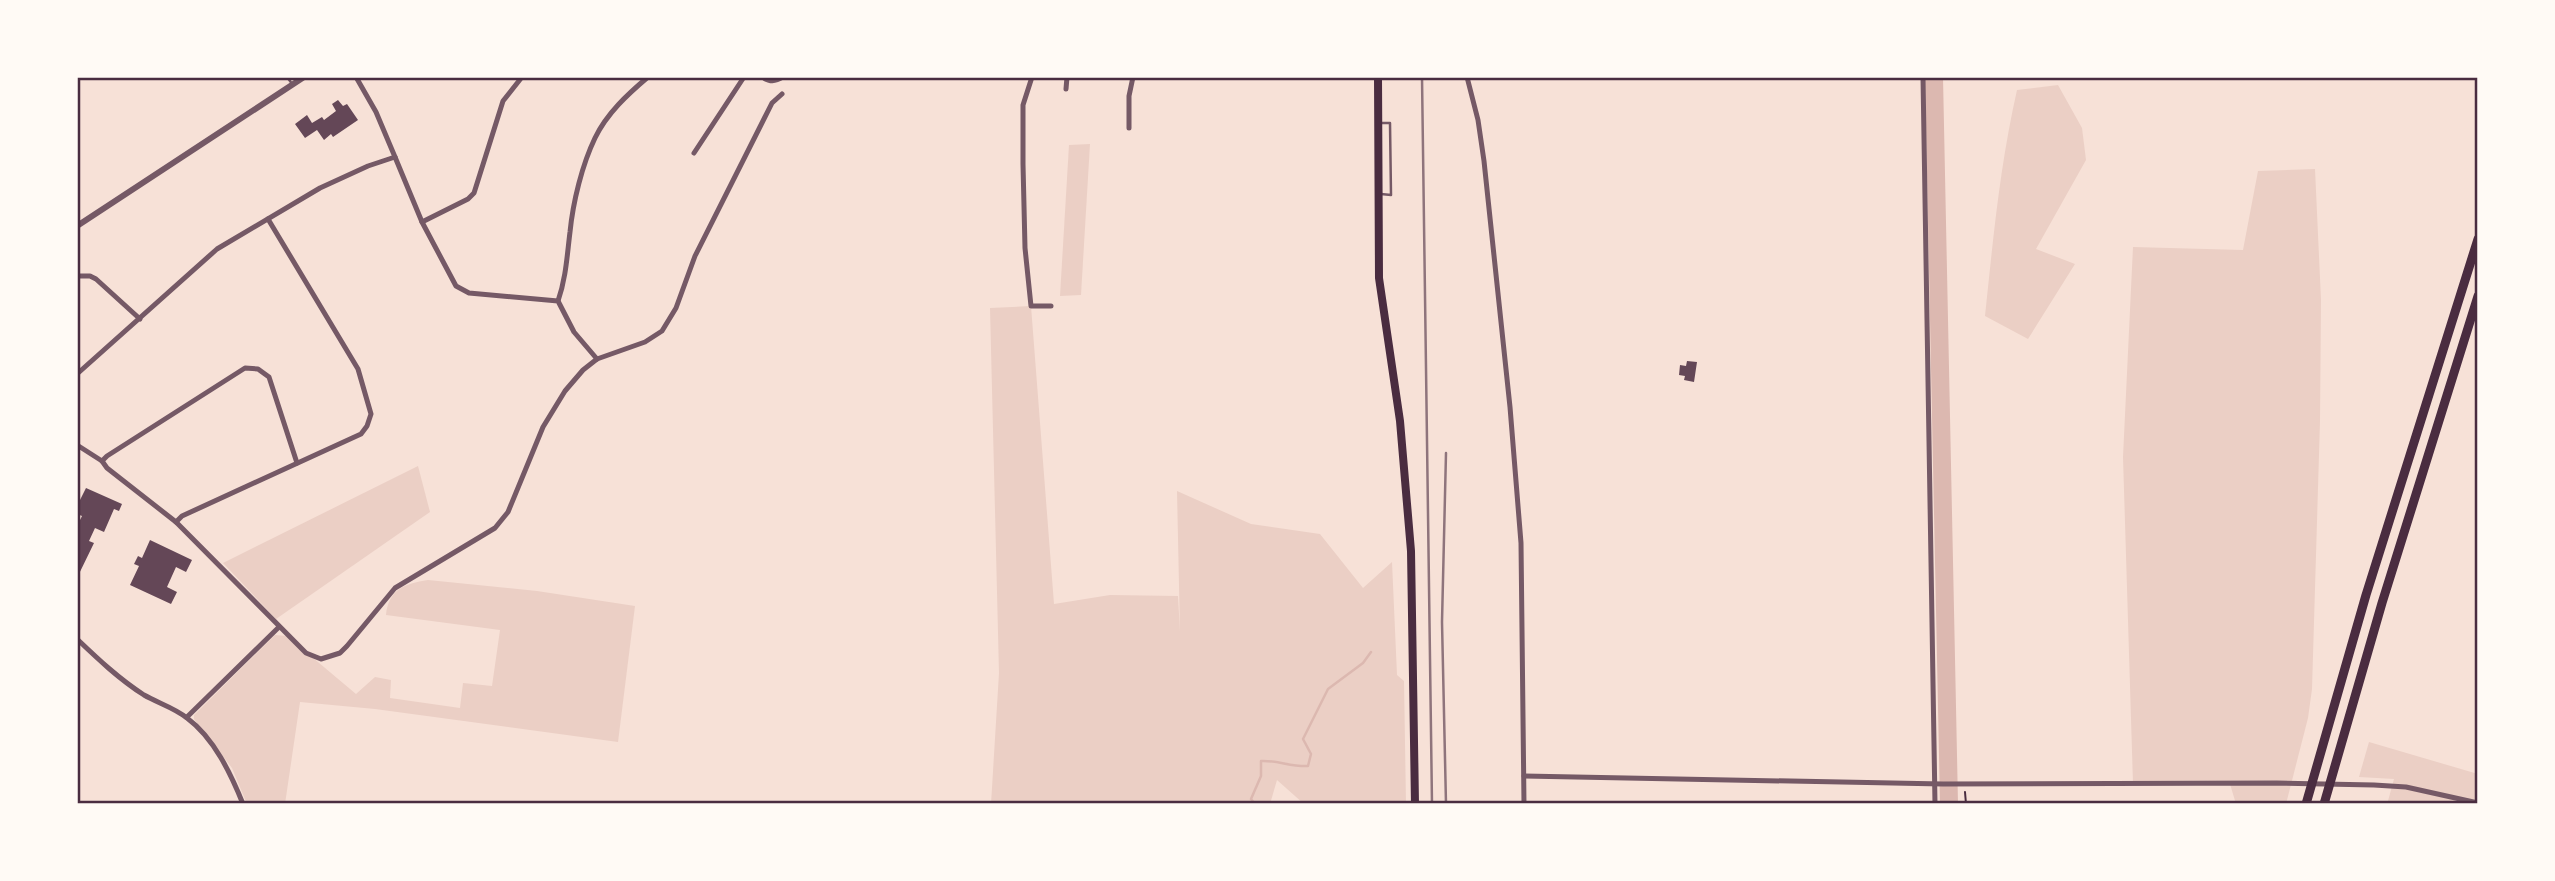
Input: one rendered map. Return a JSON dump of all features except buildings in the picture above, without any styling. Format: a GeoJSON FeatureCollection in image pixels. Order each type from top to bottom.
{"type":"FeatureCollection","features":[{"type":"Feature","properties":{"kind":"highway"},"geometry":{"type":"LineString","coordinates":[[2306,804],[2366,595],[2478,239]]}},
{"type":"Feature","properties":{"kind":"highway"},"geometry":{"type":"LineString","coordinates":[[2324,804],[2382,603],[2478,296]]}},
{"type":"Feature","properties":{"kind":"main road"},"geometry":{"type":"LineString","coordinates":[[1378,77],[1379,278],[1400,421],[1410,551],[1415,804]]}},
{"type":"Feature","properties":{"kind":"street"},"geometry":{"type":"LineString","coordinates":[[77,226],[304,77]]}},
{"type":"Feature","properties":{"kind":"street"},"geometry":{"type":"LineString","coordinates":[[356,77],[376,112],[422,222],[456,286],[469,293],[558,301]]}},
{"type":"Feature","properties":{"kind":"street"},"geometry":{"type":"LineString","coordinates":[[422,222],[468,199],[474,193],[503,102],[522,77]]}},
{"type":"Feature","properties":{"kind":"street"},"geometry":{"type":"LineString","coordinates":[[597,359],[574,332],[558,301],[565,283],[570,229],[583,172],[595,137],[621,100],[648,77]]}},
{"type":"Feature","properties":{"kind":"street"},"geometry":{"type":"LineString","coordinates":[[694,153],[744,77]]}},
{"type":"Feature","properties":{"kind":"street"},"geometry":{"type":"LineString","coordinates":[[762,77],[776,81],[783,77]]}},
{"type":"Feature","properties":{"kind":"street"},"geometry":{"type":"LineString","coordinates":[[1032,77],[1023,105],[1028,279],[1031,306],[1051,306]]}},
{"type":"Feature","properties":{"kind":"street"},"geometry":{"type":"LineString","coordinates":[[1066,77],[1066,89]]}},
{"type":"Feature","properties":{"kind":"street"},"geometry":{"type":"LineString","coordinates":[[1129,128],[1129,96],[1133,77]]}},
{"type":"Feature","properties":{"kind":"street"},"geometry":{"type":"LineString","coordinates":[[1467,77],[1478,120],[1484,161],[1510,407],[1521,543],[1524,804]]}},
{"type":"Feature","properties":{"kind":"street"},"geometry":{"type":"LineString","coordinates":[[1923,77],[1935,804]]}},
{"type":"Feature","properties":{"kind":"street"},"geometry":{"type":"LineString","coordinates":[[77,445],[102,461],[107,468],[176,522],[306,653],[321,659],[330,657],[347,646],[395,589],[495,528],[508,512],[542,427],[565,391],[597,359],[645,342],[662,331],[676,308],[695,256],[772,103],[782,94]]}},
{"type":"Feature","properties":{"kind":"street"},"geometry":{"type":"LineString","coordinates":[[77,374],[217,249],[320,188],[395,157]]}},
{"type":"Feature","properties":{"kind":"street"},"geometry":{"type":"LineString","coordinates":[[176,522],[182,516],[361,434],[371,414],[358,369],[268,219]]}},
{"type":"Feature","properties":{"kind":"street"},"geometry":{"type":"LineString","coordinates":[[77,276],[85,275],[96,279],[140,319]]}},
{"type":"Feature","properties":{"kind":"street"},"geometry":{"type":"LineString","coordinates":[[102,461],[245,368],[258,369],[269,377],[297,463]]}},
{"type":"Feature","properties":{"kind":"street"},"geometry":{"type":"LineString","coordinates":[[187,717],[279,627]]}},
{"type":"Feature","properties":{"kind":"street"},"geometry":{"type":"LineString","coordinates":[[77,639],[114,673],[144,695],[187,717],[208,739],[243,804]]}},
{"type":"Feature","properties":{"kind":"street"},"geometry":{"type":"LineString","coordinates":[[1524,776],[1943,784],[2374,785],[2406,788],[2478,803]]}},
{"type":"Feature","properties":{"kind":"lane"},"geometry":{"type":"LineString","coordinates":[[287,77],[293,85]]}},
{"type":"Feature","properties":{"kind":"lane"},"geometry":{"type":"LineString","coordinates":[[1377,123],[1390,123],[1391,144],[1391,195],[1378,194]]}},
{"type":"Feature","properties":{"kind":"path"},"geometry":{"type":"LineString","coordinates":[[1965,784],[1966,804]]}},
{"type":"Feature","properties":{"kind":"shaded area"},"geometry":{"type":"Polygon","coordinates":[[[2058,85],[2082,128],[2086,160],[2036,249],[2075,264],[2028,339],[1985,316],[1994,231],[2017,90],[2058,85]]]}},
{"type":"Feature","properties":{"kind":"shaded area"},"geometry":{"type":"Polygon","coordinates":[[[1090,144],[1081,295],[1060,296],[1069,145],[1090,144]]]}},
{"type":"Feature","properties":{"kind":"shaded area"},"geometry":{"type":"Polygon","coordinates":[[[2315,169],[2321,300],[2312,689],[2308,718],[2286,804],[2236,804],[2230,784],[2133,784],[2123,457],[2133,247],[2243,250],[2258,171],[2315,169]]]}},
{"type":"Feature","properties":{"kind":"shaded area"},"geometry":{"type":"Polygon","coordinates":[[[1031,306],[1054,604],[1110,595],[1178,596],[1180,632],[1177,491],[1251,524],[1320,534],[1363,588],[1392,562],[1397,675],[1404,681],[1406,804],[1304,804],[1277,780],[1270,804],[991,804],[999,673],[990,308],[1031,306]]]}},
{"type":"Feature","properties":{"kind":"shaded area"},"geometry":{"type":"Polygon","coordinates":[[[418,466],[430,512],[276,619],[223,563],[418,466]]]}},
{"type":"Feature","properties":{"kind":"shaded area"},"geometry":{"type":"Polygon","coordinates":[[[428,580],[537,591],[635,606],[618,742],[375,709],[300,702],[285,804],[247,804],[232,768],[194,719],[194,715],[275,635],[287,636],[356,694],[375,677],[391,680],[390,698],[460,708],[463,683],[492,686],[500,630],[386,615],[390,599],[399,589],[428,580]]]}},
{"type":"Feature","properties":{"kind":"shaded area"},"geometry":{"type":"Polygon","coordinates":[[[2369,742],[2478,774],[2478,804],[2410,804],[2388,801],[2394,779],[2359,777],[2369,742]]]}},
{"type":"Feature","properties":{"kind":"waterway"},"geometry":{"type":"LineString","coordinates":[[1934,77],[1949,804]]}},
{"type":"Feature","properties":{"kind":"waterway"},"geometry":{"type":"LineString","coordinates":[[1255,804],[1251,799],[1261,776],[1261,761],[1308,766],[1311,754],[1303,739],[1328,689],[1363,663],[1371,652]]}},
{"type":"Feature","properties":{"kind":"railway"},"geometry":{"type":"LineString","coordinates":[[1422,77],[1432,804]]}},
{"type":"Feature","properties":{"kind":"railway"},"geometry":{"type":"LineString","coordinates":[[1446,453],[1442,622],[1446,804]]}}]}
